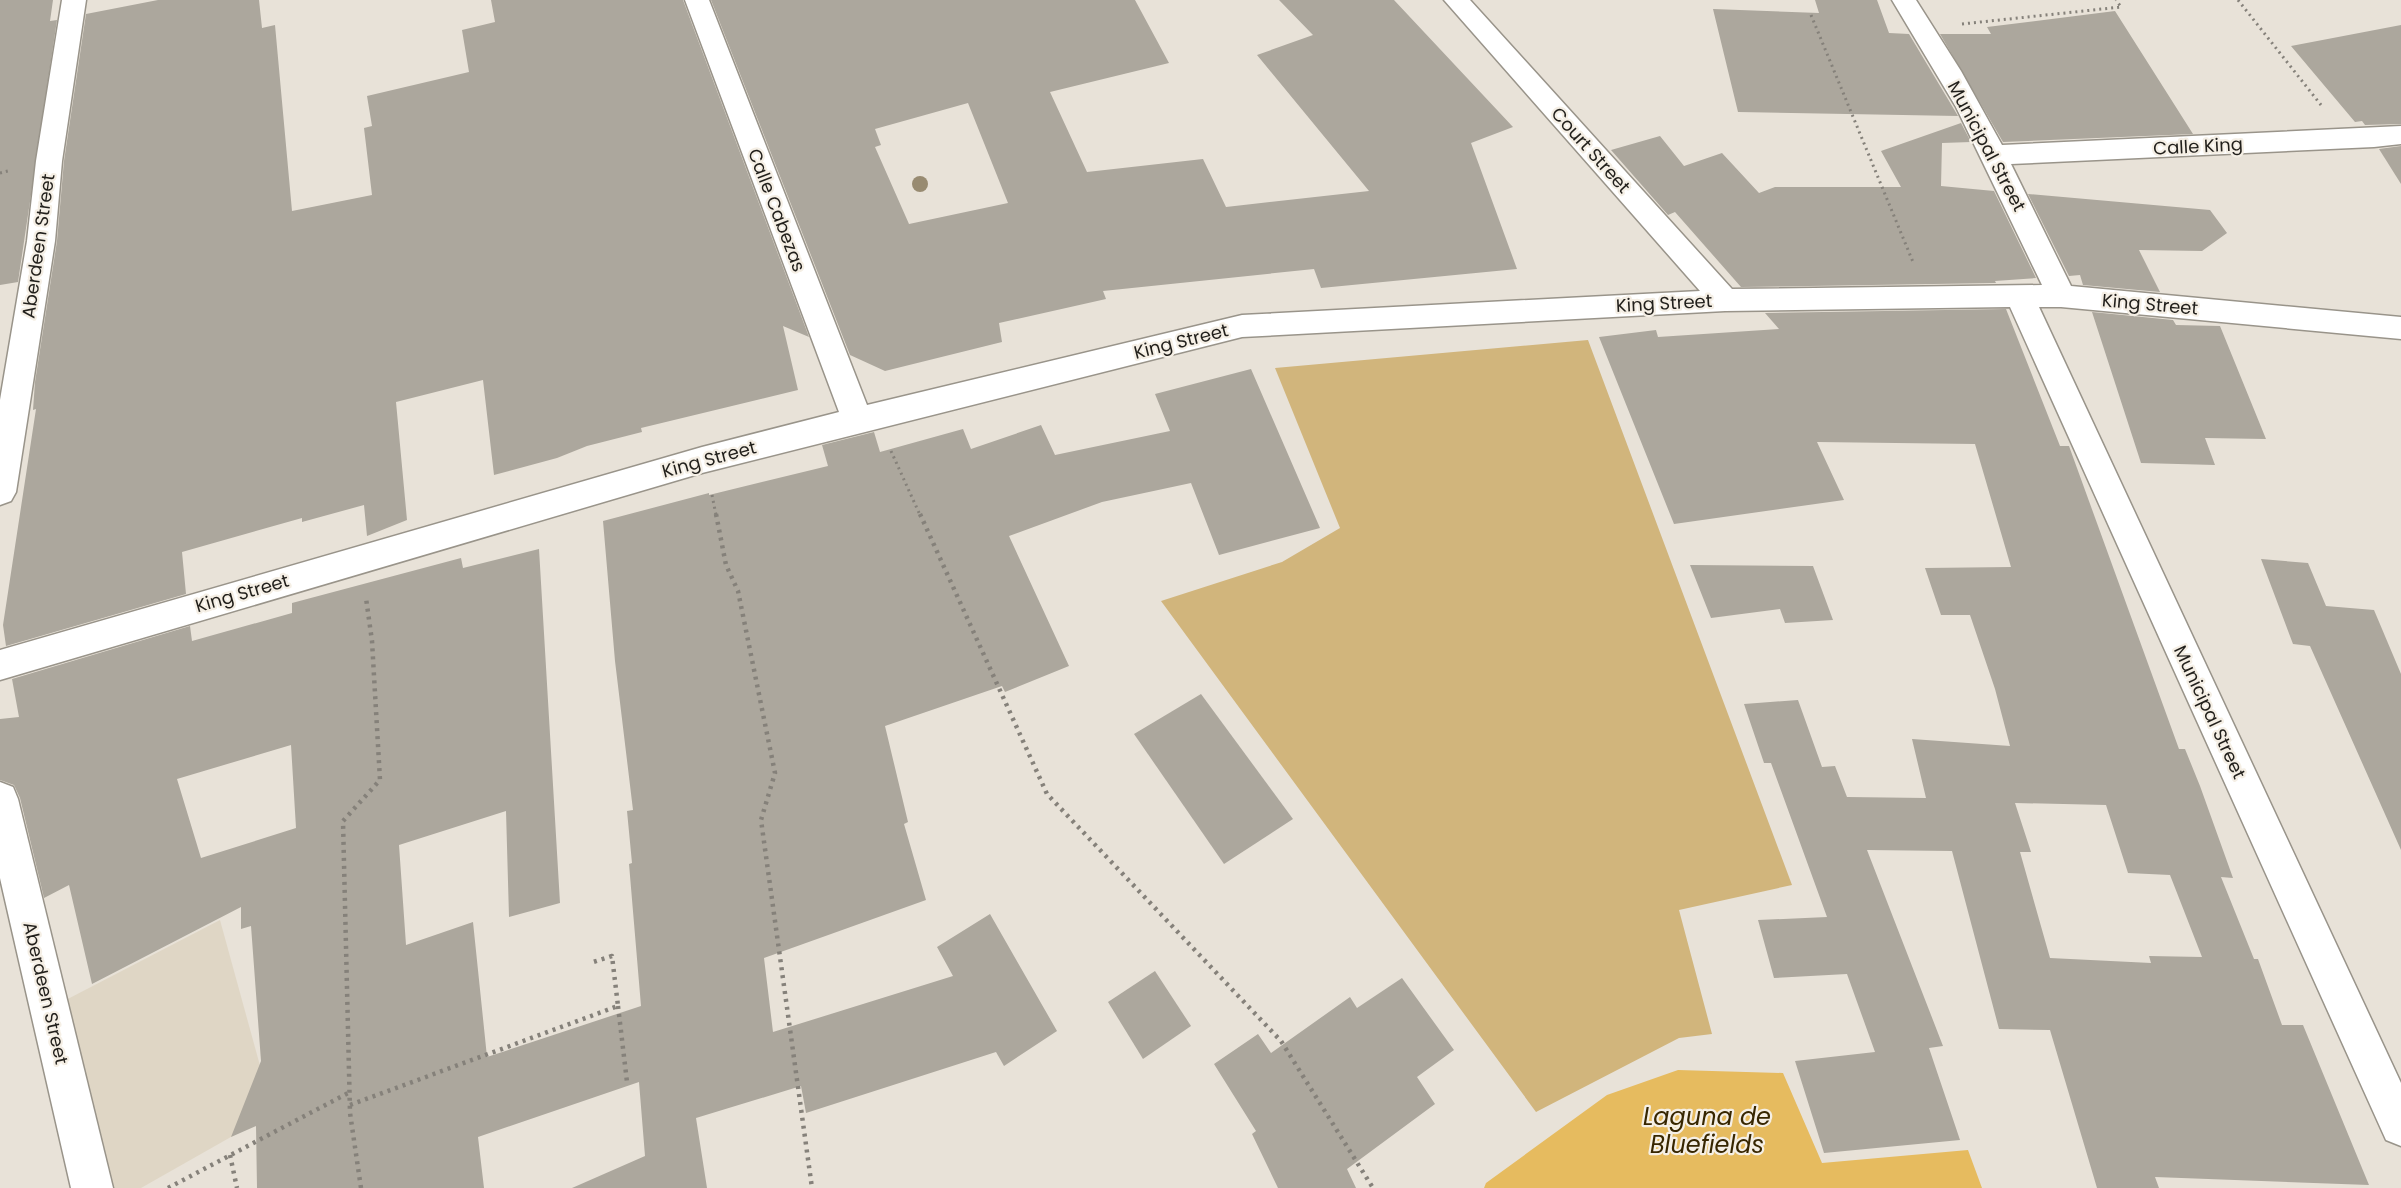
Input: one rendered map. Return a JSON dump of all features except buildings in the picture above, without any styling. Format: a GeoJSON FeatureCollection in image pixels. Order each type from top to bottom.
{"type":"FeatureCollection","features":[{"type":"Feature","properties":{"kind":"street","name":"Aberdeen Street"},"geometry":{"type":"LineString","coordinates":[[0,492],[41,241],[50,161],[74,0]]}},
{"type":"Feature","properties":{"kind":"street","name":"Calle Cabezas"},"geometry":{"type":"LineString","coordinates":[[697,0],[866,417]]}},
{"type":"Feature","properties":{"kind":"street","name":"Court Street"},"geometry":{"type":"LineString","coordinates":[[1456,0],[1725,300]]}},
{"type":"Feature","properties":{"kind":"street","name":"Municipal Street"},"geometry":{"type":"LineString","coordinates":[[1904,0],[1923,28],[1995,155],[2061,296]]}},
{"type":"Feature","properties":{"kind":"street","name":"Calle King"},"geometry":{"type":"LineString","coordinates":[[1995,155],[2347,138],[2373,140],[2401,135]]}},
{"type":"Feature","properties":{"kind":"street","name":"King Street"},"geometry":{"type":"LineString","coordinates":[[0,664],[702,460],[866,417],[1242,326],[1725,300],[2061,296],[2401,328]]}},
{"type":"Feature","properties":{"kind":"street","name":"Municipal Street"},"geometry":{"type":"LineString","coordinates":[[2020,297],[2400,1126]]}},
{"type":"Feature","properties":{"kind":"street","name":"Aberdeen Street"},"geometry":{"type":"LineString","coordinates":[[0,798],[92,1188]]}},
{"type":"Feature","properties":{"kind":"path"},"geometry":{"type":"LineString","coordinates":[[1923,28],[2121,7],[2116,0]]}},
{"type":"Feature","properties":{"kind":"path"},"geometry":{"type":"LineString","coordinates":[[2238,0],[2347,138]]}},
{"type":"Feature","properties":{"kind":"path"},"geometry":{"type":"LineString","coordinates":[[1811,15],[1928,298]]}},
{"type":"Feature","properties":{"kind":"path"},"geometry":{"type":"LineString","coordinates":[[866,417],[1047,794],[1281,1041],[1373,1188]]}},
{"type":"Feature","properties":{"kind":"path"},"geometry":{"type":"LineString","coordinates":[[702,460],[709,480],[726,566],[738,591],[775,773],[761,820],[812,1188]]}},
{"type":"Feature","properties":{"kind":"path"},"geometry":{"type":"LineString","coordinates":[[360,559],[372,641],[380,780],[343,821],[350,1106],[361,1188]]}},
{"type":"Feature","properties":{"kind":"path"},"geometry":{"type":"LineString","coordinates":[[590,963],[612,956],[627,1082]]}},
{"type":"Feature","properties":{"kind":"path"},"geometry":{"type":"LineString","coordinates":[[350,1106],[618,1006]]}},
{"type":"Feature","properties":{"kind":"path"},"geometry":{"type":"LineString","coordinates":[[168,1188],[350,1092]]}},
{"type":"Feature","properties":{"kind":"path"},"geometry":{"type":"LineString","coordinates":[[230,1155],[237,1188]]}},
{"type":"Feature","properties":{"kind":"shaded area"},"geometry":{"type":"Polygon","coordinates":[[[1588,340],[1792,885],[1679,910],[1712,1034],[1679,1038],[1536,1112],[1161,601],[1282,562],[1340,528],[1275,368],[1588,340]]]}},
{"type":"Feature","properties":{"kind":"shaded area"},"geometry":{"type":"Polygon","coordinates":[[[220,920],[273,1113],[141,1188],[98,1188],[60,1003],[220,920]]]}},
{"type":"Feature","properties":{"kind":"water","name":"Laguna de Bluefields"},"geometry":{"type":"Polygon","coordinates":[[[1678,1070],[1783,1073],[1822,1163],[1968,1150],[1982,1188],[1484,1188],[1486,1183],[1607,1095],[1678,1070]]]}}]}
